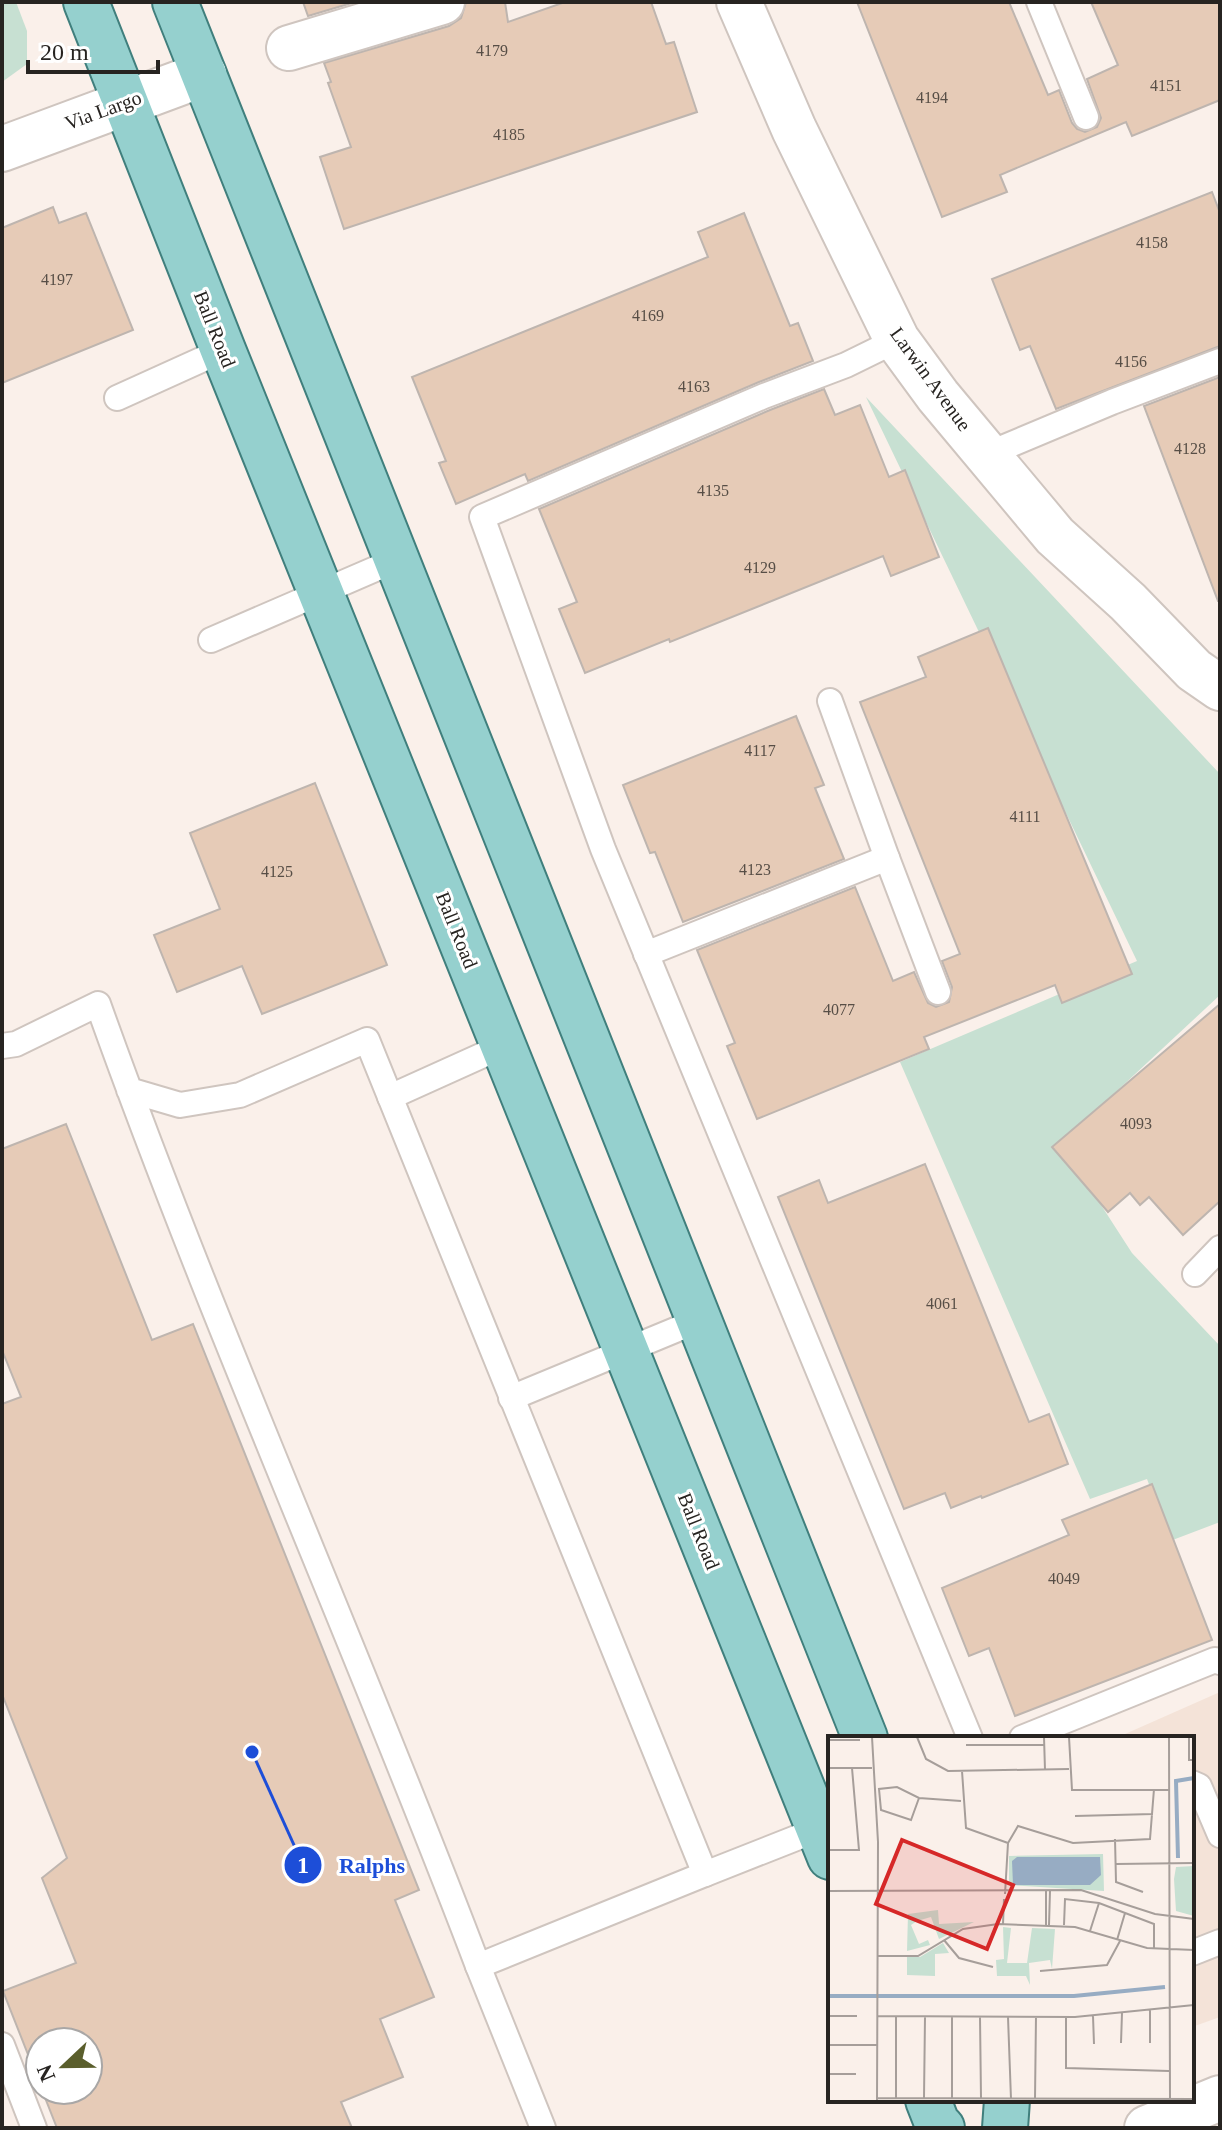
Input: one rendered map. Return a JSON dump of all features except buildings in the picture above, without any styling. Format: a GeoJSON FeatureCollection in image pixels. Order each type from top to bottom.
{"type":"FeatureCollection","features":[{"type":"Feature","properties":{"kind":"main road","name":"Ball Road"},"geometry":{"type":"LineString","coordinates":[[86,2],[824,1843]]}},
{"type":"Feature","properties":{"kind":"main road"},"geometry":{"type":"LineString","coordinates":[[175,2],[864,1736]]}},
{"type":"Feature","properties":{"kind":"main road"},"geometry":{"type":"LineString","coordinates":[[929,2102],[942,2128]]}},
{"type":"Feature","properties":{"kind":"main road"},"geometry":{"type":"LineString","coordinates":[[1005,2128],[1007,2102]]}},
{"type":"Feature","properties":{"kind":"street"},"geometry":{"type":"LineString","coordinates":[[289,48],[442,2]]}},
{"type":"Feature","properties":{"kind":"street","name":"Larwin Avenue"},"geometry":{"type":"LineString","coordinates":[[739,2],[794,129],[897,340],[938,396],[1055,536],[1128,602],[1194,670],[1220,688]]}},
{"type":"Feature","properties":{"kind":"street","name":"Via Largo"},"geometry":{"type":"LineString","coordinates":[[2,149],[204,74]]}},
{"type":"Feature","properties":{"kind":"street"},"geometry":{"type":"LineString","coordinates":[[1163,2115],[1220,2098]]}},
{"type":"Feature","properties":{"kind":"lane"},"geometry":{"type":"LineString","coordinates":[[1039,2],[1086,117]]}},
{"type":"Feature","properties":{"kind":"lane"},"geometry":{"type":"LineString","coordinates":[[897,340],[846,365],[750,402],[482,517],[574,775],[969,1736]]}},
{"type":"Feature","properties":{"kind":"lane"},"geometry":{"type":"LineString","coordinates":[[117,398],[223,350]]}},
{"type":"Feature","properties":{"kind":"lane"},"geometry":{"type":"LineString","coordinates":[[988,454],[1220,361]]}},
{"type":"Feature","properties":{"kind":"lane"},"geometry":{"type":"LineString","coordinates":[[211,640],[396,560]]}},
{"type":"Feature","properties":{"kind":"lane"},"geometry":{"type":"LineString","coordinates":[[830,701],[938,992]]}},
{"type":"Feature","properties":{"kind":"lane"},"geometry":{"type":"LineString","coordinates":[[646,954],[887,858]]}},
{"type":"Feature","properties":{"kind":"lane"},"geometry":{"type":"LineString","coordinates":[[2,1046],[16,1044],[98,1004],[263,1433],[362,1667],[543,2128]]}},
{"type":"Feature","properties":{"kind":"lane"},"geometry":{"type":"LineString","coordinates":[[129,1090],[180,1105],[240,1095],[367,1040],[705,1874]]}},
{"type":"Feature","properties":{"kind":"lane"},"geometry":{"type":"LineString","coordinates":[[390,1097],[503,1046]]}},
{"type":"Feature","properties":{"kind":"lane"},"geometry":{"type":"LineString","coordinates":[[1195,1274],[1220,1248]]}},
{"type":"Feature","properties":{"kind":"lane"},"geometry":{"type":"LineString","coordinates":[[511,1398],[697,1321]]}},
{"type":"Feature","properties":{"kind":"lane"},"geometry":{"type":"LineString","coordinates":[[1027,1736],[1215,1660],[1220,1662]]}},
{"type":"Feature","properties":{"kind":"lane"},"geometry":{"type":"LineString","coordinates":[[1194,1784],[1199,1786],[1220,1835]]}},
{"type":"Feature","properties":{"kind":"lane"},"geometry":{"type":"LineString","coordinates":[[478,1966],[705,1874],[824,1843]]}},
{"type":"Feature","properties":{"kind":"lane"},"geometry":{"type":"LineString","coordinates":[[1194,1952],[1220,1942]]}},
{"type":"Feature","properties":{"kind":"lane"},"geometry":{"type":"LineString","coordinates":[[2,2045],[34,2128]]}},
{"type":"Feature","properties":{"kind":"shaded area"},"geometry":{"type":"Polygon","coordinates":[[[1220,1692],[1220,2017],[1194,2026],[1194,1736],[1121,1736],[1220,1692]]]}},
{"type":"Feature","properties":{"kind":"green space"},"geometry":{"type":"Polygon","coordinates":[[[2,2],[16,2],[27,31],[27,64],[2,82],[2,2]]]}},
{"type":"Feature","properties":{"kind":"green space"},"geometry":{"type":"Polygon","coordinates":[[[866,397],[1220,774],[1220,995],[1061,1143],[1132,1253],[1220,1346],[1220,1522],[1170,1541],[1147,1479],[1090,1499],[900,1062],[1137,961],[866,397]]]}},
{"type":"Feature","properties":{"kind":"place","name":"Ralphs"},"geometry":{"type":"Point","coordinates":[252,1752]}}]}
